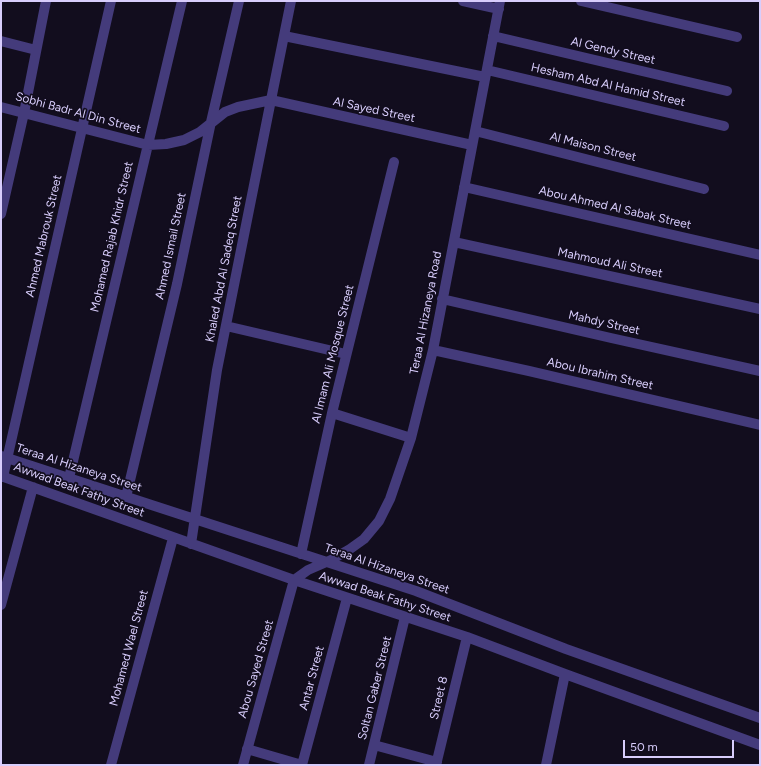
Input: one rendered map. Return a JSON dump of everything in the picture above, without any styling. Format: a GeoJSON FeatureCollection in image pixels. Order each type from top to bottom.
{"type":"FeatureCollection","features":[{"type":"Feature","properties":{"kind":"street"},"geometry":{"type":"LineString","coordinates":[[1,214],[24,113],[46,1]]}},
{"type":"Feature","properties":{"kind":"street","name":"Ahmed Mabrouk Street"},"geometry":{"type":"LineString","coordinates":[[2,476],[4,457],[111,1]]}},
{"type":"Feature","properties":{"kind":"street","name":"Mohamed Rajab Khidr Street"},"geometry":{"type":"LineString","coordinates":[[69,478],[182,1]]}},
{"type":"Feature","properties":{"kind":"street","name":"Ahmed Ismail Street"},"geometry":{"type":"LineString","coordinates":[[126,497],[176,284],[239,1]]}},
{"type":"Feature","properties":{"kind":"street","name":"Khaled Abd Al Sadeq Street"},"geometry":{"type":"LineString","coordinates":[[191,544],[217,370],[291,1]]}},
{"type":"Feature","properties":{"kind":"street"},"geometry":{"type":"LineString","coordinates":[[463,1],[499,5]]}},
{"type":"Feature","properties":{"kind":"street"},"geometry":{"type":"LineString","coordinates":[[581,1],[737,37]]}},
{"type":"Feature","properties":{"kind":"street","name":"Teraa Al Hizaneya Road"},"geometry":{"type":"LineString","coordinates":[[294,580],[308,570],[350,549],[364,540],[379,521],[390,499],[411,438],[433,350],[499,5]]}},
{"type":"Feature","properties":{"kind":"street","name":"Hesham Abd Al Hamid Street"},"geometry":{"type":"LineString","coordinates":[[284,36],[486,73],[724,126]]}},
{"type":"Feature","properties":{"kind":"street","name":"Al Gendy Street"},"geometry":{"type":"LineString","coordinates":[[493,36],[727,91]]}},
{"type":"Feature","properties":{"kind":"street"},"geometry":{"type":"LineString","coordinates":[[1,41],[36,50]]}},
{"type":"Feature","properties":{"kind":"street","name":"Sobhi Badr Al Din Street"},"geometry":{"type":"LineString","coordinates":[[1,107],[148,145],[166,144],[184,140],[200,132],[225,112],[238,107],[271,100]]}},
{"type":"Feature","properties":{"kind":"street","name":"Al Sayed Street"},"geometry":{"type":"LineString","coordinates":[[271,100],[472,145]]}},
{"type":"Feature","properties":{"kind":"street","name":"Al Maison Street"},"geometry":{"type":"LineString","coordinates":[[475,131],[704,189]]}},
{"type":"Feature","properties":{"kind":"street","name":"Al Imam Ali Mosque Street"},"geometry":{"type":"LineString","coordinates":[[301,554],[332,413],[394,162]]}},
{"type":"Feature","properties":{"kind":"street"},"geometry":{"type":"LineString","coordinates":[[1,164],[11,167]]}},
{"type":"Feature","properties":{"kind":"street","name":"Abou Ahmed Al Sabak Street"},"geometry":{"type":"LineString","coordinates":[[464,187],[760,255]]}},
{"type":"Feature","properties":{"kind":"street","name":"Mahmoud Ali Street"},"geometry":{"type":"LineString","coordinates":[[454,242],[760,309]]}},
{"type":"Feature","properties":{"kind":"street","name":"Mahdy Street"},"geometry":{"type":"LineString","coordinates":[[442,299],[760,371]]}},
{"type":"Feature","properties":{"kind":"street"},"geometry":{"type":"LineString","coordinates":[[226,326],[346,354]]}},
{"type":"Feature","properties":{"kind":"street","name":"Abou Ibrahim Street"},"geometry":{"type":"LineString","coordinates":[[433,350],[760,425]]}},
{"type":"Feature","properties":{"kind":"street"},"geometry":{"type":"LineString","coordinates":[[332,413],[411,438]]}},
{"type":"Feature","properties":{"kind":"street","name":"Teraa Al Hizaneya Street"},"geometry":{"type":"LineString","coordinates":[[4,457],[416,591],[566,649],[760,718]]}},
{"type":"Feature","properties":{"kind":"street","name":"Awwad Beak Fathy Street"},"geometry":{"type":"LineString","coordinates":[[2,476],[294,580],[467,637],[760,745]]}},
{"type":"Feature","properties":{"kind":"street"},"geometry":{"type":"LineString","coordinates":[[1,604],[33,487]]}},
{"type":"Feature","properties":{"kind":"street","name":"Mohamed Wael Street"},"geometry":{"type":"LineString","coordinates":[[111,765],[173,538]]}},
{"type":"Feature","properties":{"kind":"street","name":"Abou Sayed Street"},"geometry":{"type":"LineString","coordinates":[[243,765],[294,580]]}},
{"type":"Feature","properties":{"kind":"street","name":"Antar Street"},"geometry":{"type":"LineString","coordinates":[[302,765],[347,598]]}},
{"type":"Feature","properties":{"kind":"street","name":"Soltan Gaber Street"},"geometry":{"type":"LineString","coordinates":[[370,765],[405,617]]}},
{"type":"Feature","properties":{"kind":"street","name":"Street 8"},"geometry":{"type":"LineString","coordinates":[[437,764],[467,637]]}},
{"type":"Feature","properties":{"kind":"street"},"geometry":{"type":"LineString","coordinates":[[546,765],[565,674]]}},
{"type":"Feature","properties":{"kind":"street"},"geometry":{"type":"LineString","coordinates":[[374,745],[437,764]]}},
{"type":"Feature","properties":{"kind":"street"},"geometry":{"type":"LineString","coordinates":[[247,750],[302,765]]}}]}
